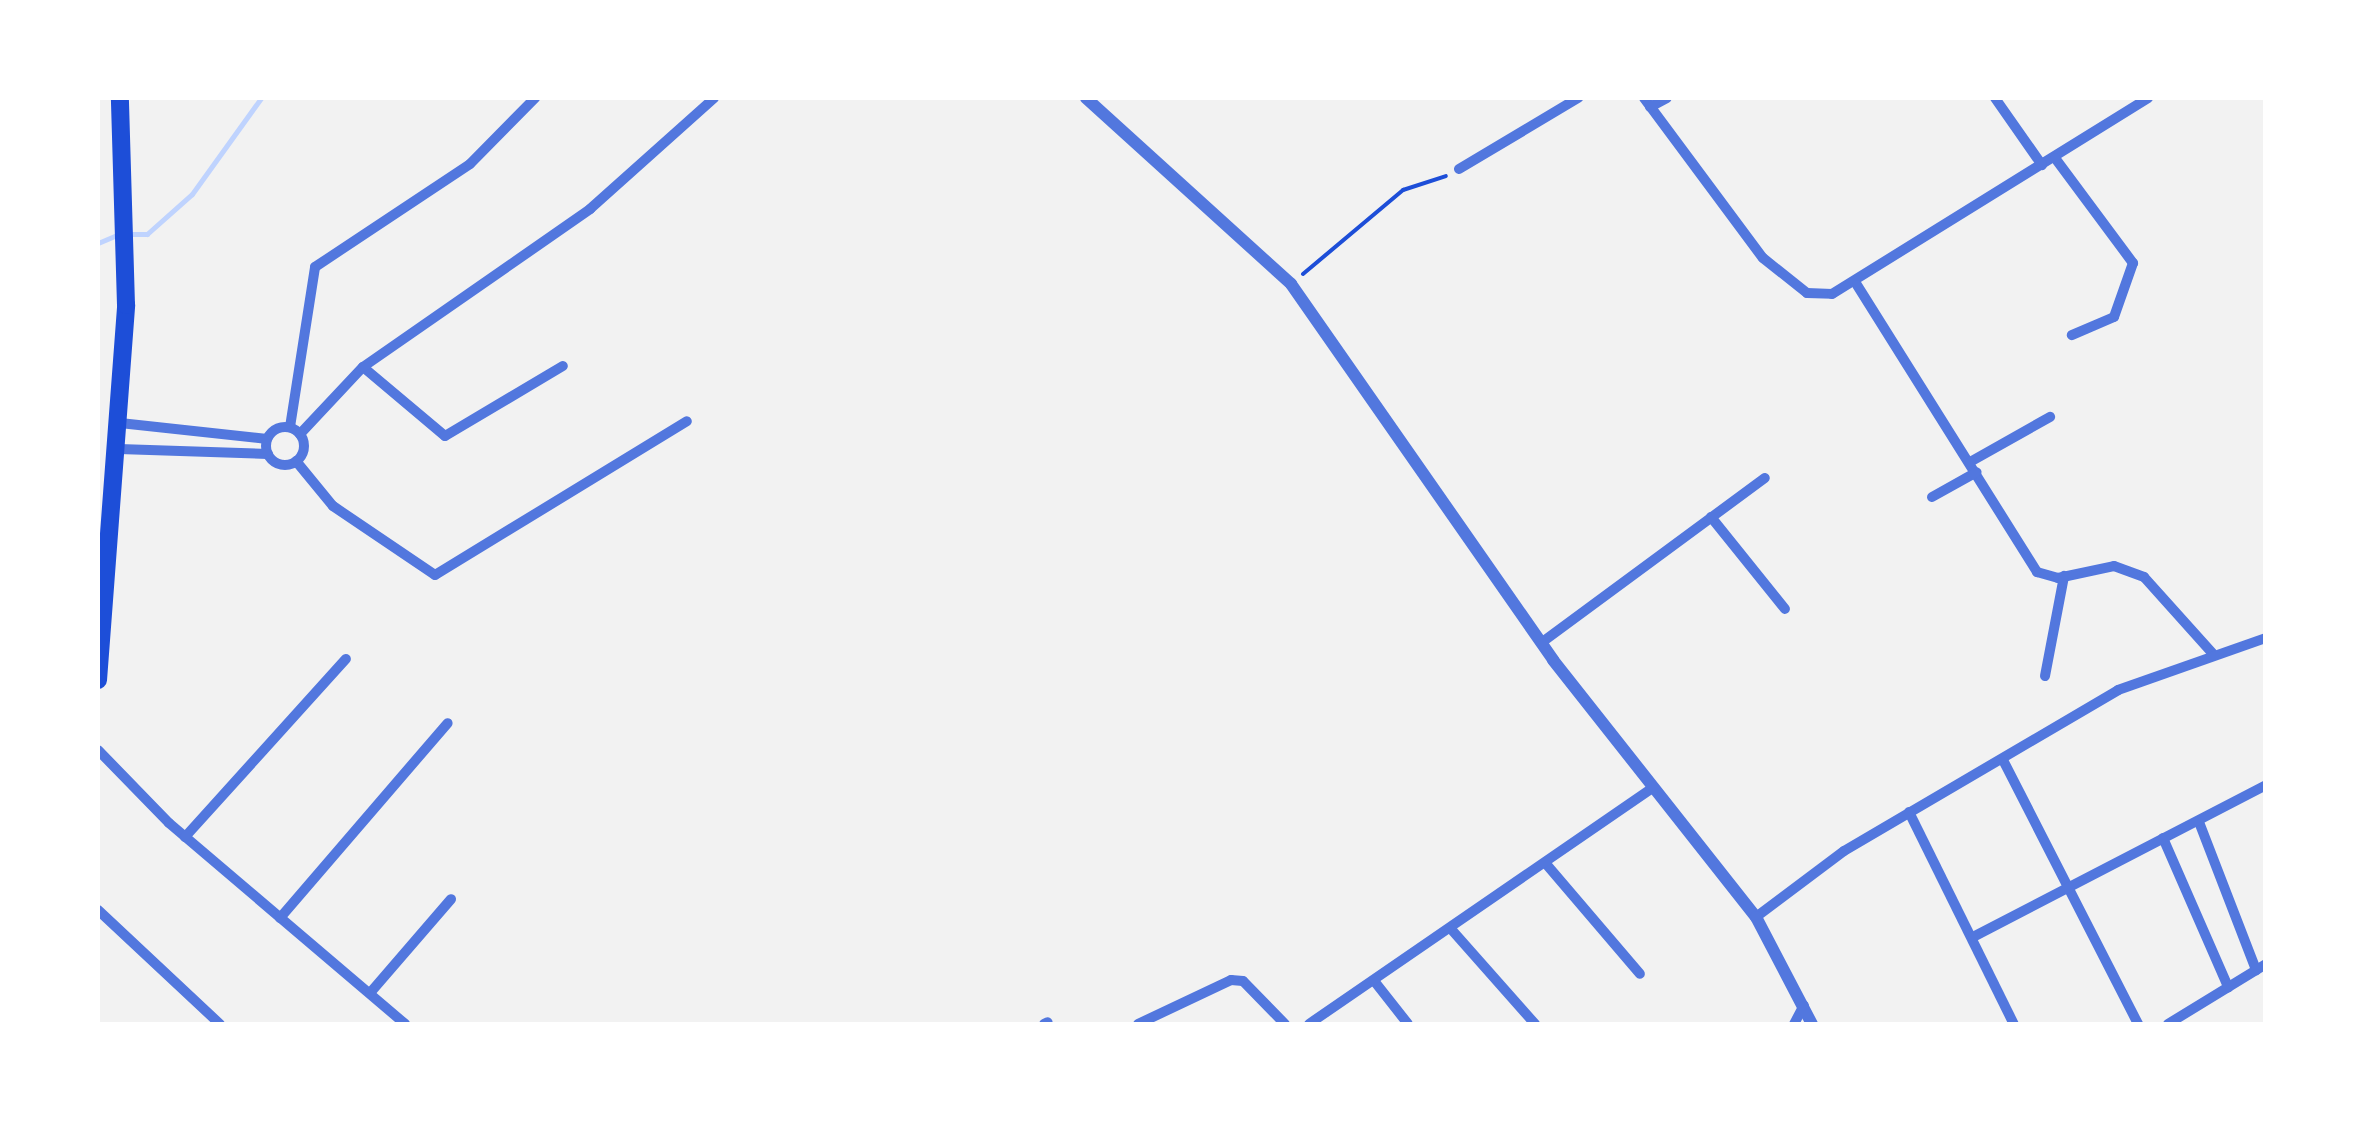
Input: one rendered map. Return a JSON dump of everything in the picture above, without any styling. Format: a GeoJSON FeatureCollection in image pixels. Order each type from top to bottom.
{"type":"FeatureCollection","features":[{"type":"Feature","properties":{"kind":"main road"},"geometry":{"type":"LineString","coordinates":[[98,680],[120,423],[126,170],[120,98]]}},
{"type":"Feature","properties":{"kind":"street"},"geometry":{"type":"LineString","coordinates":[[296,462],[295,430],[315,267],[470,164],[535,98]]}},
{"type":"Feature","properties":{"kind":"street"},"geometry":{"type":"LineString","coordinates":[[120,423],[267,439],[295,430],[364,367],[590,209],[714,98]]}},
{"type":"Feature","properties":{"kind":"street"},"geometry":{"type":"LineString","coordinates":[[1086,98],[1291,284],[1541,643],[1756,917],[1812,1024]]}},
{"type":"Feature","properties":{"kind":"street"},"geometry":{"type":"LineString","coordinates":[[1457,171],[1578,98]]}},
{"type":"Feature","properties":{"kind":"street"},"geometry":{"type":"LineString","coordinates":[[1667,98],[1647,102],[1697,179],[1784,278],[1808,293],[1857,285],[2148,98]]}},
{"type":"Feature","properties":{"kind":"street"},"geometry":{"type":"LineString","coordinates":[[1995,98],[2042,165]]}},
{"type":"Feature","properties":{"kind":"street"},"geometry":{"type":"LineString","coordinates":[[2056,158],[2133,263],[2114,317],[2072,335]]}},
{"type":"Feature","properties":{"kind":"street"},"geometry":{"type":"LineString","coordinates":[[1857,285],[2038,572],[2064,576],[2114,566],[2144,578],[2214,654]]}},
{"type":"Feature","properties":{"kind":"street"},"geometry":{"type":"LineString","coordinates":[[364,367],[445,436],[563,366]]}},
{"type":"Feature","properties":{"kind":"street"},"geometry":{"type":"LineString","coordinates":[[1932,497],[2050,417]]}},
{"type":"Feature","properties":{"kind":"street"},"geometry":{"type":"LineString","coordinates":[[119,449],[268,454],[296,462],[333,506],[435,574],[687,421]]}},
{"type":"Feature","properties":{"kind":"street"},"geometry":{"type":"LineString","coordinates":[[267,439],[268,454]]}},
{"type":"Feature","properties":{"kind":"street"},"geometry":{"type":"LineString","coordinates":[[1541,643],[1765,478]]}},
{"type":"Feature","properties":{"kind":"street"},"geometry":{"type":"LineString","coordinates":[[1711,517],[1786,609]]}},
{"type":"Feature","properties":{"kind":"street"},"geometry":{"type":"LineString","coordinates":[[2045,676],[2064,576]]}},
{"type":"Feature","properties":{"kind":"street"},"geometry":{"type":"LineString","coordinates":[[1756,917],[1909,812],[2118,690],[2266,638]]}},
{"type":"Feature","properties":{"kind":"street"},"geometry":{"type":"LineString","coordinates":[[185,837],[346,659]]}},
{"type":"Feature","properties":{"kind":"street"},"geometry":{"type":"LineString","coordinates":[[280,918],[448,723]]}},
{"type":"Feature","properties":{"kind":"street"},"geometry":{"type":"LineString","coordinates":[[98,750],[185,837],[404,1024]]}},
{"type":"Feature","properties":{"kind":"street"},"geometry":{"type":"LineString","coordinates":[[2003,760],[2138,1024]]}},
{"type":"Feature","properties":{"kind":"street"},"geometry":{"type":"LineString","coordinates":[[1973,938],[2266,785]]}},
{"type":"Feature","properties":{"kind":"street"},"geometry":{"type":"LineString","coordinates":[[1309,1024],[1548,864],[1652,788]]}},
{"type":"Feature","properties":{"kind":"street"},"geometry":{"type":"LineString","coordinates":[[1909,812],[2014,1024]]}},
{"type":"Feature","properties":{"kind":"street"},"geometry":{"type":"LineString","coordinates":[[2168,1024],[2261,967],[2199,822]]}},
{"type":"Feature","properties":{"kind":"street"},"geometry":{"type":"LineString","coordinates":[[2163,838],[2228,987]]}},
{"type":"Feature","properties":{"kind":"street"},"geometry":{"type":"LineString","coordinates":[[1548,864],[1640,974]]}},
{"type":"Feature","properties":{"kind":"street"},"geometry":{"type":"LineString","coordinates":[[370,993],[451,899]]}},
{"type":"Feature","properties":{"kind":"street"},"geometry":{"type":"LineString","coordinates":[[98,910],[220,1024]]}},
{"type":"Feature","properties":{"kind":"street"},"geometry":{"type":"LineString","coordinates":[[1451,929],[1535,1024]]}},
{"type":"Feature","properties":{"kind":"street"},"geometry":{"type":"LineString","coordinates":[[1146,1022],[1231,980],[1243,980],[1285,1024]]}},
{"type":"Feature","properties":{"kind":"street"},"geometry":{"type":"LineString","coordinates":[[1376,982],[1408,1024]]}},
{"type":"Feature","properties":{"kind":"street"},"geometry":{"type":"LineString","coordinates":[[1794,1024],[1804,1005]]}},
{"type":"Feature","properties":{"kind":"path"},"geometry":{"type":"LineString","coordinates":[[1291,284],[1403,190],[1457,171]]}},
{"type":"Feature","properties":{"kind":"waterway"},"geometry":{"type":"LineString","coordinates":[[130,234],[147,234],[192,194],[261,98]]}},
{"type":"Feature","properties":{"kind":"waterway"},"geometry":{"type":"LineString","coordinates":[[98,243],[119,234]]}}]}
